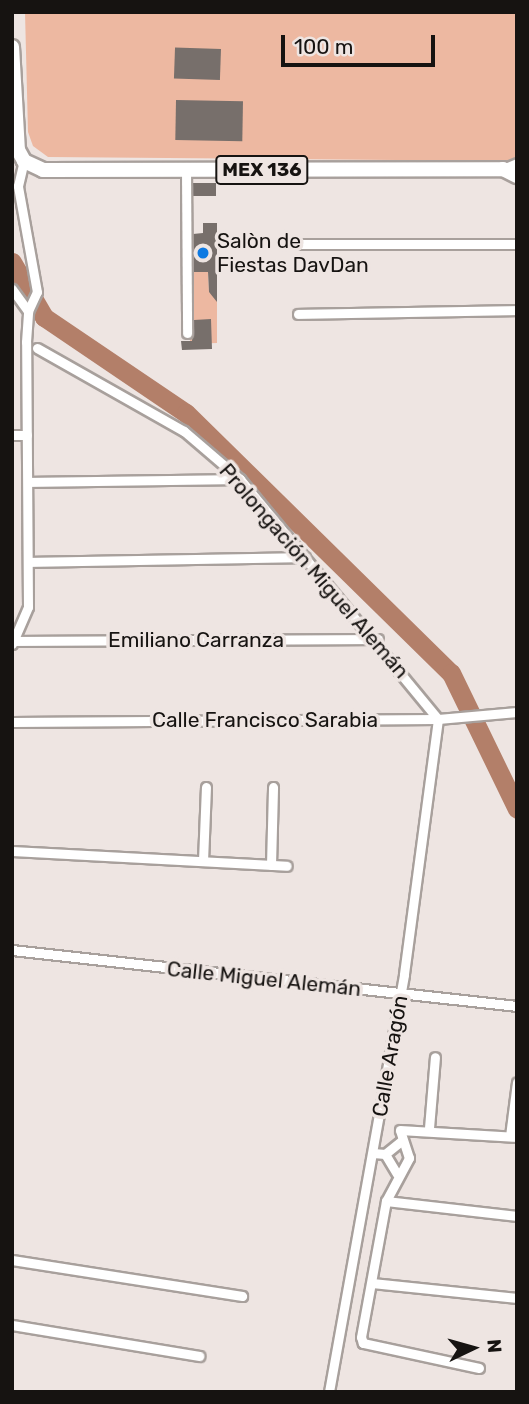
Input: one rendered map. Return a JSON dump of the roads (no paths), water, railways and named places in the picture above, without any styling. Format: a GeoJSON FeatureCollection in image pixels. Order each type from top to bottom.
{"type":"FeatureCollection","features":[{"type":"Feature","properties":{"kind":"main road"},"geometry":{"type":"LineString","coordinates":[[12,47],[15,136],[24,161]]}},
{"type":"Feature","properties":{"kind":"main road","name":"MEX 136"},"geometry":{"type":"LineString","coordinates":[[24,161],[53,171],[513,171]]}},
{"type":"Feature","properties":{"kind":"street"},"geometry":{"type":"LineString","coordinates":[[13,642],[28,607],[27,435],[33,303],[18,186],[24,161]]}},
{"type":"Feature","properties":{"kind":"street"},"geometry":{"type":"LineString","coordinates":[[186,171],[187,333]]}},
{"type":"Feature","properties":{"kind":"street"},"geometry":{"type":"LineString","coordinates":[[298,244],[517,244]]}},
{"type":"Feature","properties":{"kind":"street"},"geometry":{"type":"LineString","coordinates":[[12,289],[33,303]]}},
{"type":"Feature","properties":{"kind":"street"},"geometry":{"type":"LineString","coordinates":[[298,314],[517,310]]}},
{"type":"Feature","properties":{"kind":"street","name":"Prolongación Miguel Alemán"},"geometry":{"type":"LineString","coordinates":[[37,348],[184,431],[240,479],[443,718]]}},
{"type":"Feature","properties":{"kind":"street"},"geometry":{"type":"LineString","coordinates":[[12,435],[27,435]]}},
{"type":"Feature","properties":{"kind":"street"},"geometry":{"type":"LineString","coordinates":[[27,482],[240,479]]}},
{"type":"Feature","properties":{"kind":"street"},"geometry":{"type":"LineString","coordinates":[[29,562],[305,557]]}},
{"type":"Feature","properties":{"kind":"street","name":"Emiliano Carranza"},"geometry":{"type":"LineString","coordinates":[[13,642],[378,639]]}},
{"type":"Feature","properties":{"kind":"street","name":"Calle Francisco Sarabia"},"geometry":{"type":"LineString","coordinates":[[12,722],[443,718],[517,712]]}},
{"type":"Feature","properties":{"kind":"street","name":"Calle Aragón"},"geometry":{"type":"LineString","coordinates":[[329,1392],[373,1153],[443,718]]}},
{"type":"Feature","properties":{"kind":"street"},"geometry":{"type":"LineString","coordinates":[[271,865],[273,786]]}},
{"type":"Feature","properties":{"kind":"street"},"geometry":{"type":"LineString","coordinates":[[203,861],[206,787]]}},
{"type":"Feature","properties":{"kind":"street"},"geometry":{"type":"LineString","coordinates":[[12,851],[287,866]]}},
{"type":"Feature","properties":{"kind":"street","name":"Calle Miguel Alemán"},"geometry":{"type":"LineString","coordinates":[[12,950],[517,1006]]}},
{"type":"Feature","properties":{"kind":"street"},"geometry":{"type":"LineString","coordinates":[[429,1128],[435,1057]]}},
{"type":"Feature","properties":{"kind":"street"},"geometry":{"type":"LineString","coordinates":[[480,1368],[363,1343],[386,1201],[397,1174],[409,1158],[402,1140],[404,1126],[513,1137],[517,1082]]}},
{"type":"Feature","properties":{"kind":"street"},"geometry":{"type":"LineString","coordinates":[[373,1153],[384,1154],[402,1140]]}},
{"type":"Feature","properties":{"kind":"street"},"geometry":{"type":"LineString","coordinates":[[384,1154],[397,1174]]}},
{"type":"Feature","properties":{"kind":"street"},"geometry":{"type":"LineString","coordinates":[[386,1201],[517,1216]]}},
{"type":"Feature","properties":{"kind":"street"},"geometry":{"type":"LineString","coordinates":[[12,1260],[242,1296]]}},
{"type":"Feature","properties":{"kind":"street"},"geometry":{"type":"LineString","coordinates":[[372,1283],[517,1298]]}},
{"type":"Feature","properties":{"kind":"street"},"geometry":{"type":"LineString","coordinates":[[12,1325],[199,1356]]}},
{"type":"Feature","properties":{"kind":"waterway"},"geometry":{"type":"LineString","coordinates":[[12,262],[44,317],[186,413],[451,673],[517,809]]}},
{"type":"Feature","properties":{"kind":"place","name":"Salòn de Fiestas DavDan"},"geometry":{"type":"Point","coordinates":[203,253]}}]}
